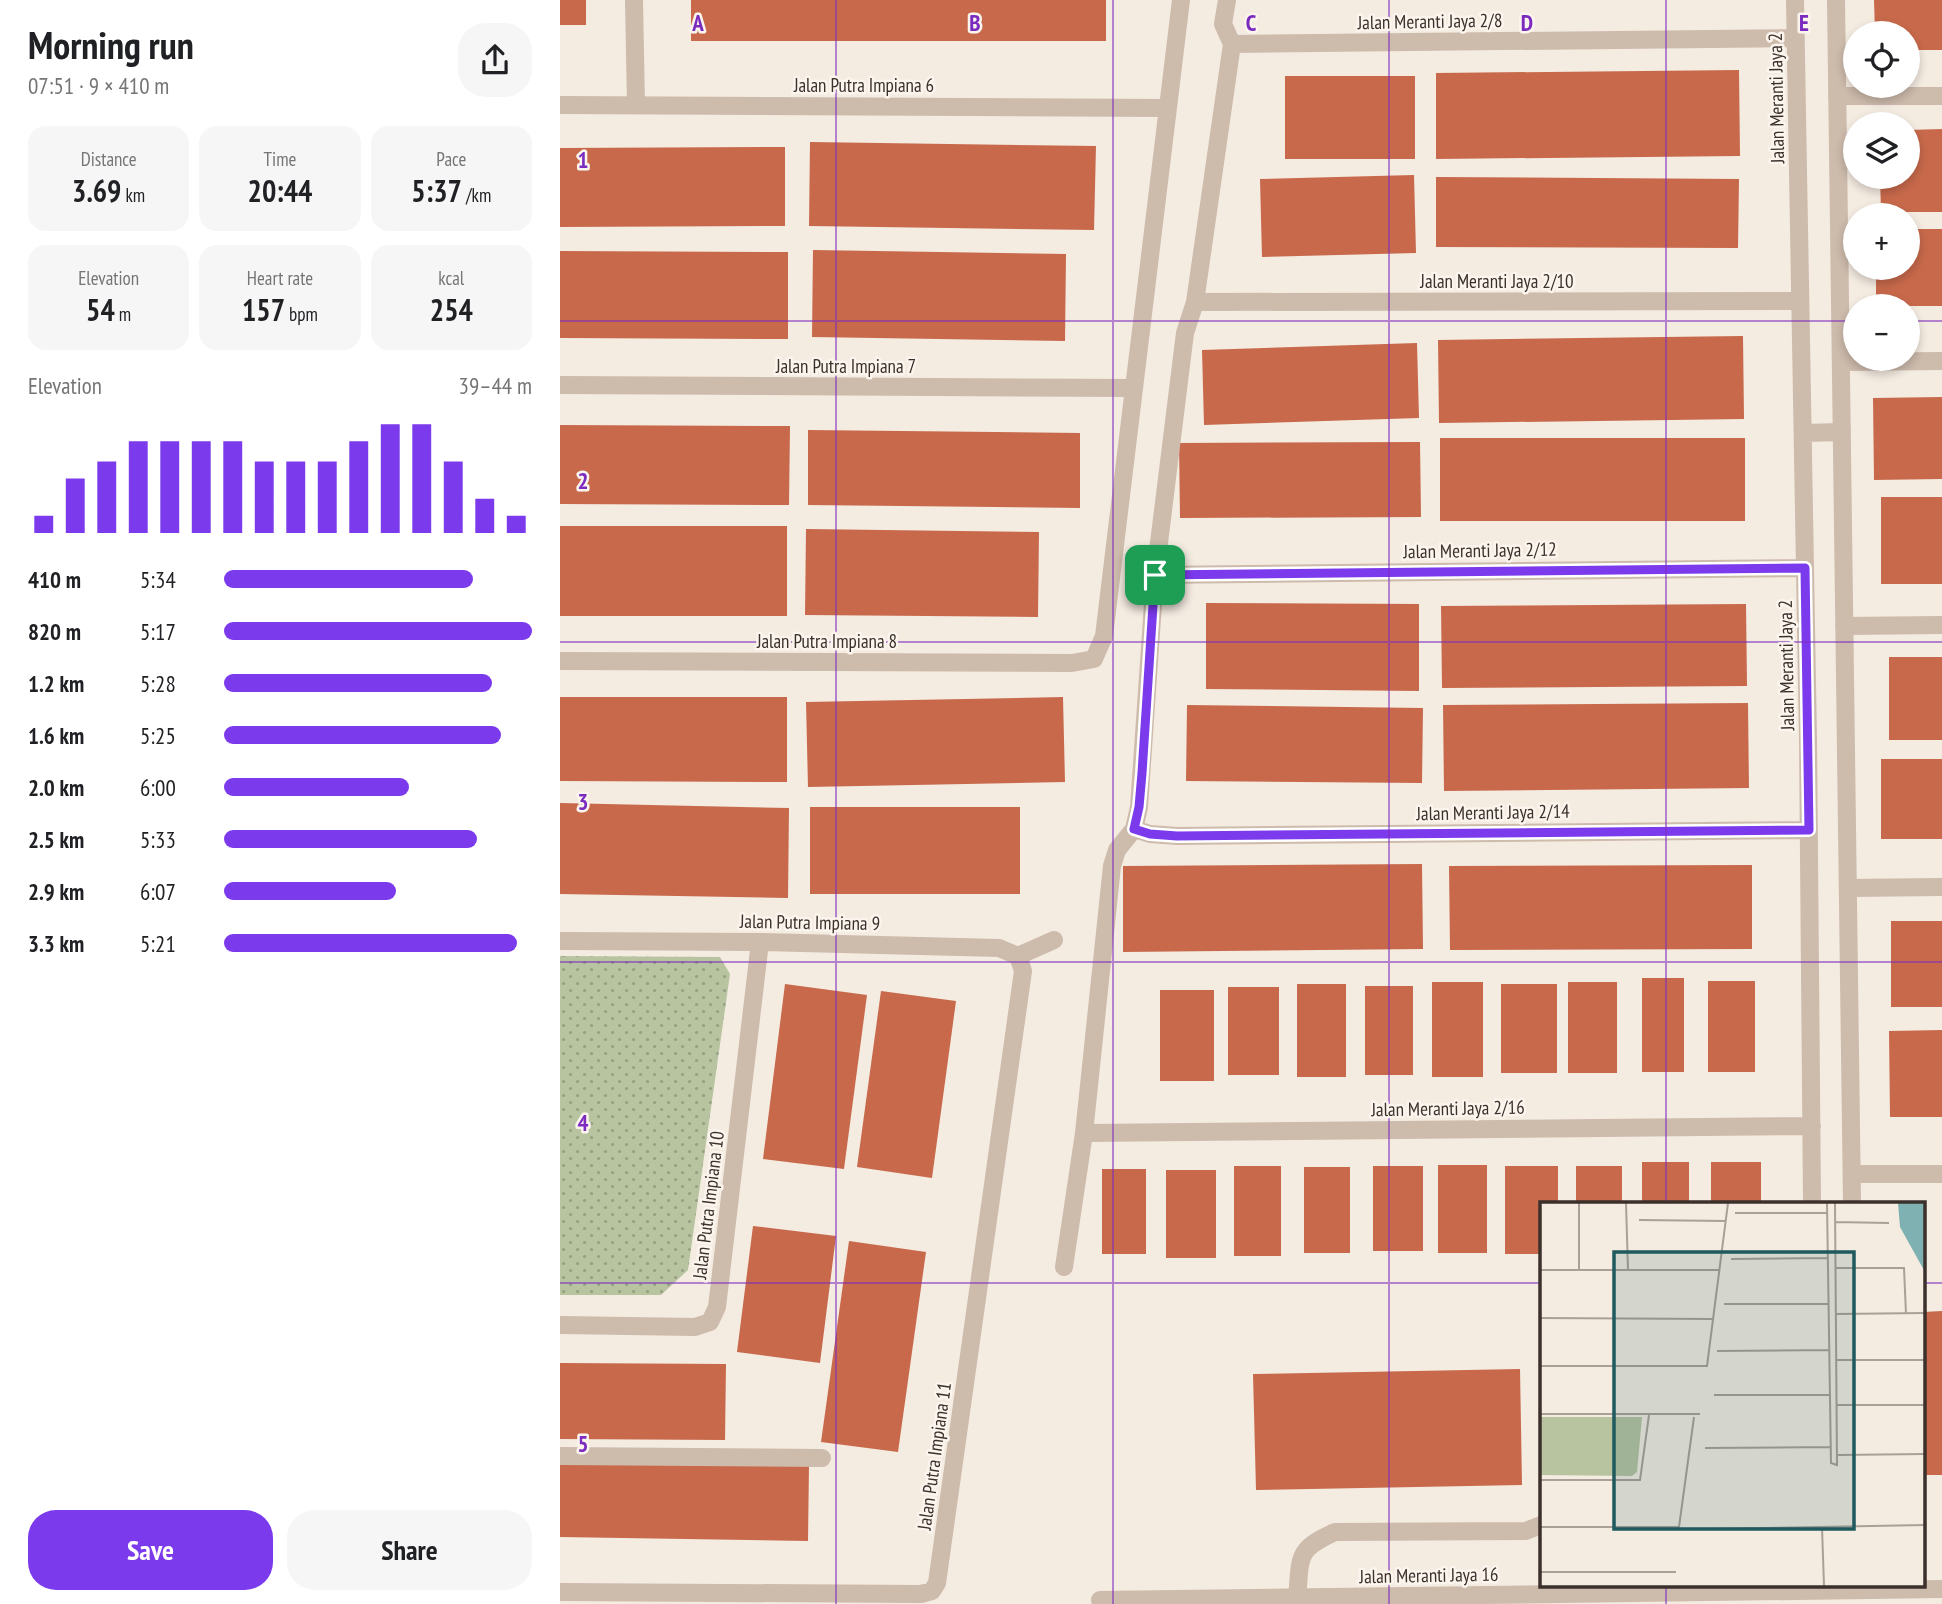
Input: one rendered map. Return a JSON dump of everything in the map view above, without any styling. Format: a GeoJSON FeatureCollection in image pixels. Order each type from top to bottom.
{"type":"FeatureCollection","features":[{"type":"Feature","properties":{"kind":"street"},"geometry":{"type":"LineString","coordinates":[[634,0],[636,105]]}},
{"type":"Feature","properties":{"kind":"street"},"geometry":{"type":"LineString","coordinates":[[1133,388],[1181,0]]}},
{"type":"Feature","properties":{"kind":"street"},"geometry":{"type":"LineString","coordinates":[[1065,1267],[1084,1132],[1112,866],[1117,850],[1134,829],[1141,784],[1155,575],[1185,333],[1195,302],[1232,44],[1223,24],[1227,0]]}},
{"type":"Feature","properties":{"kind":"street","name":"Jalan Meranti Jaya 2"},"geometry":{"type":"LineString","coordinates":[[1795,0],[1809,830],[1812,1202]]}},
{"type":"Feature","properties":{"kind":"street"},"geometry":{"type":"LineString","coordinates":[[1836,0],[1852,1202]]}},
{"type":"Feature","properties":{"kind":"street","name":"Jalan Meranti Jaya 2/8"},"geometry":{"type":"LineString","coordinates":[[1232,44],[1796,38]]}},
{"type":"Feature","properties":{"kind":"street"},"geometry":{"type":"LineString","coordinates":[[1837,96],[1942,96]]}},
{"type":"Feature","properties":{"kind":"street","name":"Jalan Putra Impiana 6"},"geometry":{"type":"LineString","coordinates":[[560,105],[1167,108]]}},
{"type":"Feature","properties":{"kind":"street","name":"Jalan Meranti Jaya 2/10"},"geometry":{"type":"LineString","coordinates":[[1195,302],[1800,301]]}},
{"type":"Feature","properties":{"kind":"street"},"geometry":{"type":"LineString","coordinates":[[1841,362],[1942,361]]}},
{"type":"Feature","properties":{"kind":"street","name":"Jalan Putra Impiana 7"},"geometry":{"type":"LineString","coordinates":[[560,385],[1133,388]]}},
{"type":"Feature","properties":{"kind":"street","name":"Jalan Putra Impiana 8"},"geometry":{"type":"LineString","coordinates":[[560,662],[1072,663],[1094,659],[1104,636],[1133,388]]}},
{"type":"Feature","properties":{"kind":"street"},"geometry":{"type":"LineString","coordinates":[[1802,433],[1842,432]]}},
{"type":"Feature","properties":{"kind":"street","name":"Jalan Meranti Jaya 2/12"},"geometry":{"type":"LineString","coordinates":[[1155,575],[1805,568]]}},
{"type":"Feature","properties":{"kind":"street"},"geometry":{"type":"LineString","coordinates":[[1844,625],[1942,625]]}},
{"type":"Feature","properties":{"kind":"street","name":"Jalan Meranti Jaya 2/14"},"geometry":{"type":"LineString","coordinates":[[1134,829],[1150,834],[1177,836],[1809,830]]}},
{"type":"Feature","properties":{"kind":"street"},"geometry":{"type":"LineString","coordinates":[[1847,888],[1942,887]]}},
{"type":"Feature","properties":{"kind":"street"},"geometry":{"type":"LineString","coordinates":[[1018,956],[1054,940]]}},
{"type":"Feature","properties":{"kind":"street","name":"Jalan Putra Impiana 9"},"geometry":{"type":"LineString","coordinates":[[560,941],[760,942],[999,948],[1018,956]]}},
{"type":"Feature","properties":{"kind":"street","name":"Jalan Putra Impiana 10"},"geometry":{"type":"LineString","coordinates":[[560,1325],[695,1327],[709,1322],[718,1307],[760,942]]}},
{"type":"Feature","properties":{"kind":"street","name":"Jalan Putra Impiana 11"},"geometry":{"type":"LineString","coordinates":[[560,1591],[921,1594],[932,1591],[937,1583],[1023,971],[1018,956]]}},
{"type":"Feature","properties":{"kind":"street","name":"Jalan Meranti Jaya 2/16"},"geometry":{"type":"LineString","coordinates":[[1084,1132],[1812,1126]]}},
{"type":"Feature","properties":{"kind":"street"},"geometry":{"type":"LineString","coordinates":[[1852,1174],[1942,1174]]}},
{"type":"Feature","properties":{"kind":"street"},"geometry":{"type":"LineString","coordinates":[[560,1456],[822,1458]]}},
{"type":"Feature","properties":{"kind":"street"},"geometry":{"type":"LineString","coordinates":[[1297,1598],[1301,1558],[1311,1543],[1335,1532],[1526,1531],[1540,1525]]}},
{"type":"Feature","properties":{"kind":"street","name":"Jalan Meranti Jaya 16"},"geometry":{"type":"LineString","coordinates":[[1100,1600],[1759,1598],[1942,1589]]}},
{"type":"Feature","properties":{"kind":"green space"},"geometry":{"type":"Polygon","coordinates":[[[560,956],[720,957],[730,974],[688,1270],[661,1295],[560,1295],[560,956]]]}},
{"type":"Feature","properties":{"kind":"building"},"geometry":{"type":"Polygon","coordinates":[[[560,0],[586,0],[586,25],[560,25],[560,0]]]}},
{"type":"Feature","properties":{"kind":"building"},"geometry":{"type":"Polygon","coordinates":[[[691,0],[1106,0],[1106,41],[691,41],[691,0]]]}},
{"type":"Feature","properties":{"kind":"building"},"geometry":{"type":"Polygon","coordinates":[[[1874,0],[1942,0],[1942,50],[1920,50],[1920,21],[1875,21],[1874,0]]]}},
{"type":"Feature","properties":{"kind":"building"},"geometry":{"type":"Polygon","coordinates":[[[1739,70],[1740,156],[1436,159],[1436,73],[1739,70]]]}},
{"type":"Feature","properties":{"kind":"building"},"geometry":{"type":"Polygon","coordinates":[[[1285,76],[1415,76],[1415,159],[1285,159],[1285,76]]]}},
{"type":"Feature","properties":{"kind":"building"},"geometry":{"type":"Polygon","coordinates":[[[1942,129],[1942,212],[1920,212],[1920,203],[1881,203],[1880,189],[1920,189],[1920,130],[1942,129]]]}},
{"type":"Feature","properties":{"kind":"building"},"geometry":{"type":"Polygon","coordinates":[[[810,142],[1096,146],[1094,230],[809,226],[810,142]]]}},
{"type":"Feature","properties":{"kind":"building"},"geometry":{"type":"Polygon","coordinates":[[[785,147],[785,226],[560,227],[560,148],[785,147]]]}},
{"type":"Feature","properties":{"kind":"building"},"geometry":{"type":"Polygon","coordinates":[[[1414,175],[1416,253],[1262,257],[1260,179],[1414,175]]]}},
{"type":"Feature","properties":{"kind":"building"},"geometry":{"type":"Polygon","coordinates":[[[1436,177],[1739,179],[1738,248],[1436,247],[1436,177]]]}},
{"type":"Feature","properties":{"kind":"building"},"geometry":{"type":"Polygon","coordinates":[[[1920,229],[1942,229],[1942,306],[1920,306],[1920,294],[1876,294],[1876,280],[1920,280],[1920,229]]]}},
{"type":"Feature","properties":{"kind":"building"},"geometry":{"type":"Polygon","coordinates":[[[813,250],[1066,254],[1065,341],[812,337],[813,250]]]}},
{"type":"Feature","properties":{"kind":"building"},"geometry":{"type":"Polygon","coordinates":[[[560,251],[788,252],[788,339],[560,338],[560,251]]]}},
{"type":"Feature","properties":{"kind":"building"},"geometry":{"type":"Polygon","coordinates":[[[1743,336],[1744,419],[1439,423],[1438,340],[1743,336]]]}},
{"type":"Feature","properties":{"kind":"building"},"geometry":{"type":"Polygon","coordinates":[[[1417,343],[1419,418],[1204,425],[1202,350],[1417,343]]]}},
{"type":"Feature","properties":{"kind":"building"},"geometry":{"type":"Polygon","coordinates":[[[1942,397],[1942,479],[1874,480],[1873,398],[1942,397]]]}},
{"type":"Feature","properties":{"kind":"building"},"geometry":{"type":"Polygon","coordinates":[[[560,425],[790,426],[789,505],[560,504],[560,425]]]}},
{"type":"Feature","properties":{"kind":"building"},"geometry":{"type":"Polygon","coordinates":[[[808,430],[1080,433],[1080,508],[808,505],[808,430]]]}},
{"type":"Feature","properties":{"kind":"building"},"geometry":{"type":"Polygon","coordinates":[[[1440,438],[1745,438],[1745,521],[1440,521],[1440,438]]]}},
{"type":"Feature","properties":{"kind":"building"},"geometry":{"type":"Polygon","coordinates":[[[1420,442],[1421,517],[1180,518],[1179,443],[1420,442]]]}},
{"type":"Feature","properties":{"kind":"building"},"geometry":{"type":"Polygon","coordinates":[[[1881,497],[1942,497],[1942,584],[1881,584],[1881,497]]]}},
{"type":"Feature","properties":{"kind":"building"},"geometry":{"type":"Polygon","coordinates":[[[560,526],[787,526],[787,616],[560,616],[560,526]]]}},
{"type":"Feature","properties":{"kind":"building"},"geometry":{"type":"Polygon","coordinates":[[[806,529],[1039,532],[1038,617],[805,615],[806,529]]]}},
{"type":"Feature","properties":{"kind":"building"},"geometry":{"type":"Polygon","coordinates":[[[1206,603],[1419,604],[1419,691],[1206,689],[1206,603]]]}},
{"type":"Feature","properties":{"kind":"building"},"geometry":{"type":"Polygon","coordinates":[[[1746,604],[1747,686],[1442,688],[1441,606],[1746,604]]]}},
{"type":"Feature","properties":{"kind":"building"},"geometry":{"type":"Polygon","coordinates":[[[1889,657],[1942,657],[1942,740],[1889,740],[1889,657]]]}},
{"type":"Feature","properties":{"kind":"building"},"geometry":{"type":"Polygon","coordinates":[[[560,697],[787,697],[787,782],[560,781],[560,697]]]}},
{"type":"Feature","properties":{"kind":"building"},"geometry":{"type":"Polygon","coordinates":[[[1063,697],[1065,782],[808,787],[806,702],[1063,697]]]}},
{"type":"Feature","properties":{"kind":"building"},"geometry":{"type":"Polygon","coordinates":[[[1748,703],[1749,788],[1444,791],[1443,705],[1748,703]]]}},
{"type":"Feature","properties":{"kind":"building"},"geometry":{"type":"Polygon","coordinates":[[[1187,705],[1423,708],[1422,783],[1186,781],[1187,705]]]}},
{"type":"Feature","properties":{"kind":"building"},"geometry":{"type":"Polygon","coordinates":[[[1881,759],[1942,759],[1942,839],[1881,839],[1881,759]]]}},
{"type":"Feature","properties":{"kind":"building"},"geometry":{"type":"Polygon","coordinates":[[[560,803],[789,808],[788,898],[560,894],[560,803]]]}},
{"type":"Feature","properties":{"kind":"building"},"geometry":{"type":"Polygon","coordinates":[[[810,807],[1020,807],[1020,894],[810,894],[810,807]]]}},
{"type":"Feature","properties":{"kind":"building"},"geometry":{"type":"Polygon","coordinates":[[[1422,864],[1423,949],[1123,952],[1123,866],[1422,864]]]}},
{"type":"Feature","properties":{"kind":"building"},"geometry":{"type":"Polygon","coordinates":[[[1752,865],[1752,949],[1450,950],[1449,866],[1752,865]]]}},
{"type":"Feature","properties":{"kind":"building"},"geometry":{"type":"Polygon","coordinates":[[[1891,921],[1942,921],[1942,1007],[1891,1007],[1891,921]]]}},
{"type":"Feature","properties":{"kind":"building"},"geometry":{"type":"Polygon","coordinates":[[[1642,978],[1684,978],[1684,1072],[1642,1072],[1642,978]]]}},
{"type":"Feature","properties":{"kind":"building"},"geometry":{"type":"Polygon","coordinates":[[[1708,981],[1755,981],[1755,1072],[1708,1072],[1708,981]]]}},
{"type":"Feature","properties":{"kind":"building"},"geometry":{"type":"Polygon","coordinates":[[[1432,982],[1483,982],[1483,1077],[1432,1077],[1432,982]]]}},
{"type":"Feature","properties":{"kind":"building"},"geometry":{"type":"Polygon","coordinates":[[[1568,982],[1617,982],[1617,1073],[1568,1073],[1568,982]]]}},
{"type":"Feature","properties":{"kind":"building"},"geometry":{"type":"Polygon","coordinates":[[[785,984],[867,995],[844,1169],[763,1159],[785,984]]]}},
{"type":"Feature","properties":{"kind":"building"},"geometry":{"type":"Polygon","coordinates":[[[1297,984],[1346,984],[1346,1077],[1297,1077],[1297,984]]]}},
{"type":"Feature","properties":{"kind":"building"},"geometry":{"type":"Polygon","coordinates":[[[1501,984],[1557,984],[1557,1073],[1501,1073],[1501,984]]]}},
{"type":"Feature","properties":{"kind":"building"},"geometry":{"type":"Polygon","coordinates":[[[1365,986],[1413,986],[1413,1075],[1365,1075],[1365,986]]]}},
{"type":"Feature","properties":{"kind":"building"},"geometry":{"type":"Polygon","coordinates":[[[1228,987],[1279,987],[1279,1075],[1228,1075],[1228,987]]]}},
{"type":"Feature","properties":{"kind":"building"},"geometry":{"type":"Polygon","coordinates":[[[1160,990],[1214,990],[1214,1081],[1160,1081],[1160,990]]]}},
{"type":"Feature","properties":{"kind":"building"},"geometry":{"type":"Polygon","coordinates":[[[881,991],[956,1001],[932,1178],[857,1167],[881,991]]]}},
{"type":"Feature","properties":{"kind":"building"},"geometry":{"type":"Polygon","coordinates":[[[1942,1030],[1942,1117],[1890,1117],[1889,1031],[1942,1030]]]}},
{"type":"Feature","properties":{"kind":"building"},"geometry":{"type":"Polygon","coordinates":[[[1642,1162],[1689,1162],[1689,1202],[1642,1202],[1642,1162]]]}},
{"type":"Feature","properties":{"kind":"building"},"geometry":{"type":"Polygon","coordinates":[[[1711,1162],[1761,1162],[1761,1202],[1711,1202],[1711,1162]]]}},
{"type":"Feature","properties":{"kind":"building"},"geometry":{"type":"Polygon","coordinates":[[[1438,1165],[1487,1165],[1487,1253],[1438,1253],[1438,1165]]]}},
{"type":"Feature","properties":{"kind":"building"},"geometry":{"type":"Polygon","coordinates":[[[1234,1166],[1281,1166],[1281,1256],[1234,1256],[1234,1166]]]}},
{"type":"Feature","properties":{"kind":"building"},"geometry":{"type":"Polygon","coordinates":[[[1373,1166],[1423,1166],[1423,1251],[1373,1251],[1373,1166]]]}},
{"type":"Feature","properties":{"kind":"building"},"geometry":{"type":"Polygon","coordinates":[[[1505,1166],[1558,1166],[1558,1202],[1540,1202],[1540,1254],[1505,1254],[1505,1166]]]}},
{"type":"Feature","properties":{"kind":"building"},"geometry":{"type":"Polygon","coordinates":[[[1576,1166],[1622,1166],[1622,1202],[1576,1202],[1576,1166]]]}},
{"type":"Feature","properties":{"kind":"building"},"geometry":{"type":"Polygon","coordinates":[[[1304,1167],[1350,1167],[1350,1253],[1304,1253],[1304,1167]]]}},
{"type":"Feature","properties":{"kind":"building"},"geometry":{"type":"Polygon","coordinates":[[[1102,1169],[1146,1169],[1146,1254],[1102,1254],[1102,1169]]]}},
{"type":"Feature","properties":{"kind":"building"},"geometry":{"type":"Polygon","coordinates":[[[1166,1170],[1216,1170],[1216,1258],[1166,1258],[1166,1170]]]}},
{"type":"Feature","properties":{"kind":"building"},"geometry":{"type":"Polygon","coordinates":[[[753,1226],[836,1236],[820,1363],[737,1352],[753,1226]]]}},
{"type":"Feature","properties":{"kind":"building"},"geometry":{"type":"Polygon","coordinates":[[[849,1241],[926,1252],[898,1452],[821,1442],[849,1241]]]}},
{"type":"Feature","properties":{"kind":"building"},"geometry":{"type":"Polygon","coordinates":[[[1942,1311],[1942,1475],[1924,1475],[1924,1312],[1942,1311]]]}},
{"type":"Feature","properties":{"kind":"building"},"geometry":{"type":"Polygon","coordinates":[[[560,1363],[726,1364],[725,1440],[560,1439],[560,1363]]]}},
{"type":"Feature","properties":{"kind":"building"},"geometry":{"type":"Polygon","coordinates":[[[1520,1369],[1522,1485],[1256,1490],[1253,1374],[1520,1369]]]}},
{"type":"Feature","properties":{"kind":"building"},"geometry":{"type":"Polygon","coordinates":[[[560,1461],[809,1464],[808,1541],[560,1537],[560,1461]]]}},
{"type":"Feature","properties":{"kind":"route"},"geometry":{"type":"LineString","coordinates":[[1805,568],[1809,830],[1177,836],[1150,834],[1134,829],[1142,773],[1155,575],[1805,568]]}}]}
